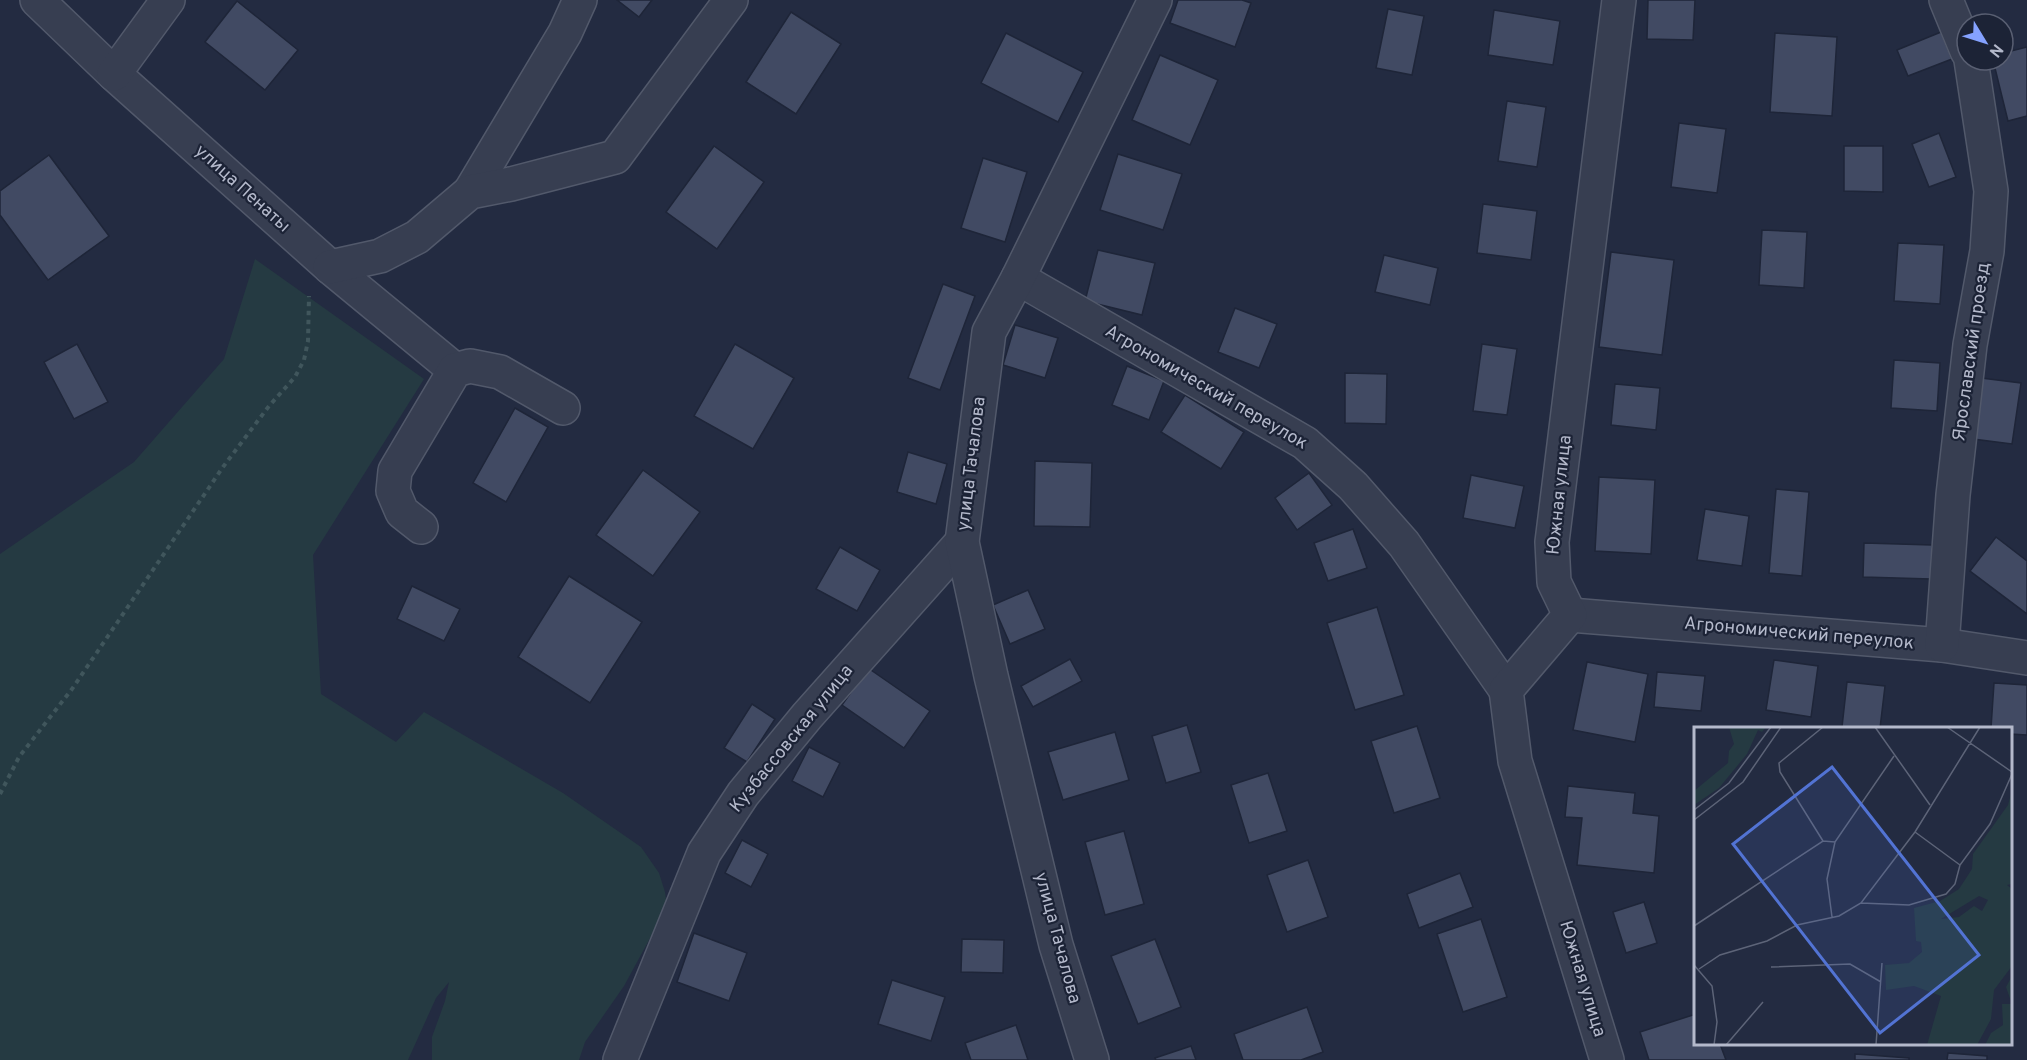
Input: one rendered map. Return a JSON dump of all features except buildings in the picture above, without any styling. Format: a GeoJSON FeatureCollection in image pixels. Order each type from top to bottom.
{"type":"FeatureCollection","features":[{"type":"Feature","properties":{"kind":"street","name":"улица Пенаты"},"geometry":{"type":"LineString","coordinates":[[37,0],[114,74],[330,267],[455,370]]}},
{"type":"Feature","properties":{"kind":"street"},"geometry":{"type":"LineString","coordinates":[[114,74],[168,0]]}},
{"type":"Feature","properties":{"kind":"street"},"geometry":{"type":"LineString","coordinates":[[330,267],[380,256],[417,237],[470,192],[565,33],[580,0]]}},
{"type":"Feature","properties":{"kind":"street"},"geometry":{"type":"LineString","coordinates":[[470,192],[511,184],[615,157],[731,0]]}},
{"type":"Feature","properties":{"kind":"street","name":"улица Тачалова"},"geometry":{"type":"LineString","coordinates":[[1092,1060],[1056,945],[991,676],[962,542],[989,332],[1018,279],[1155,0]]}},
{"type":"Feature","properties":{"kind":"street","name":"Южная улица"},"geometry":{"type":"LineString","coordinates":[[1570,615],[1554,582],[1552,543],[1619,0]]}},
{"type":"Feature","properties":{"kind":"street"},"geometry":{"type":"LineString","coordinates":[[1946,0],[1955,22]]}},
{"type":"Feature","properties":{"kind":"street","name":"Ярославский проезд"},"geometry":{"type":"LineString","coordinates":[[1942,645],[1953,495],[1967,368],[1987,251],[1991,191],[1973,72]]}},
{"type":"Feature","properties":{"kind":"street","name":"Агрономический переулок"},"geometry":{"type":"LineString","coordinates":[[1018,279],[1305,443],[1353,486],[1404,544],[1506,690]]}},
{"type":"Feature","properties":{"kind":"street"},"geometry":{"type":"LineString","coordinates":[[421,527],[402,512],[393,491],[395,471],[455,370],[470,366],[500,372],[563,408]]}},
{"type":"Feature","properties":{"kind":"street","name":"Кузбассовская улица"},"geometry":{"type":"LineString","coordinates":[[620,1060],[704,853],[743,794],[807,716],[962,542]]}},
{"type":"Feature","properties":{"kind":"street"},"geometry":{"type":"LineString","coordinates":[[1506,690],[1570,615]]}},
{"type":"Feature","properties":{"kind":"street","name":"Агрономический переулок"},"geometry":{"type":"LineString","coordinates":[[1570,615],[1942,645],[2027,658]]}},
{"type":"Feature","properties":{"kind":"street","name":"Южная улица"},"geometry":{"type":"LineString","coordinates":[[1506,690],[1515,761],[1607,1060]]}},
{"type":"Feature","properties":{"kind":"path"},"geometry":{"type":"LineString","coordinates":[[0,794],[19,757],[72,689],[223,467],[269,406],[295,377],[304,360],[308,341],[308,299],[314,280],[330,267]]}},
{"type":"Feature","properties":{"kind":"shaded area"},"geometry":{"type":"Polygon","coordinates":[[[255,259],[424,379],[313,555],[321,694],[396,742],[424,712],[563,793],[641,847],[659,873],[665,892],[668,915],[655,929],[624,986],[585,1042],[579,1060],[432,1060],[432,1037],[449,982],[436,998],[408,1060],[0,1060],[0,554],[134,462],[224,359],[255,259]]]}}]}
